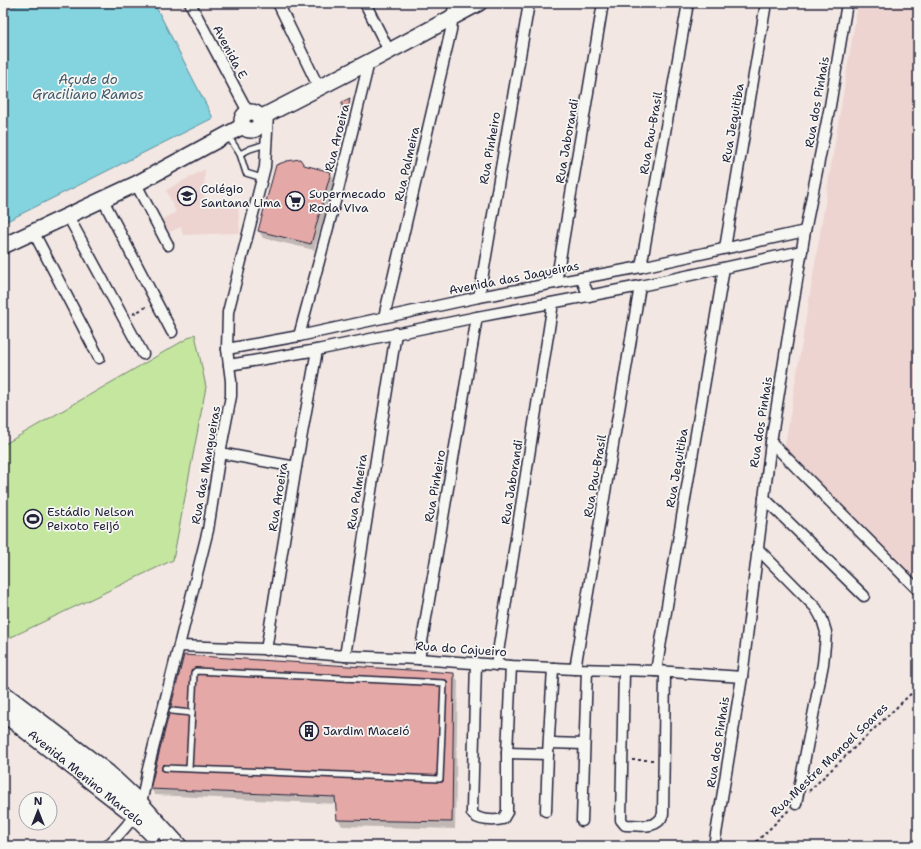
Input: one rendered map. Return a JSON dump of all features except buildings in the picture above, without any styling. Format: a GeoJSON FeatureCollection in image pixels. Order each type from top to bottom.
{"type":"FeatureCollection","features":[{"type":"Feature","properties":{"kind":"main road","name":"Avenida Menino Marcelo"},"geometry":{"type":"LineString","coordinates":[[3,694],[107,773],[166,846]]}},
{"type":"Feature","properties":{"kind":"main road","name":"Avenida Menino Marcelo"},"geometry":{"type":"LineString","coordinates":[[3,712],[137,810],[178,846]]}},
{"type":"Feature","properties":{"kind":"street","name":"Avenida E"},"geometry":{"type":"LineString","coordinates":[[190,3],[255,118]]}},
{"type":"Feature","properties":{"kind":"street"},"geometry":{"type":"LineString","coordinates":[[278,3],[319,88]]}},
{"type":"Feature","properties":{"kind":"street"},"geometry":{"type":"LineString","coordinates":[[365,3],[389,51]]}},
{"type":"Feature","properties":{"kind":"street"},"geometry":{"type":"LineString","coordinates":[[3,246],[136,184],[228,136],[255,118],[370,62],[454,10],[479,3]]}},
{"type":"Feature","properties":{"kind":"street","name":"Rua Pinheiro"},"geometry":{"type":"LineString","coordinates":[[478,297],[529,3]]}},
{"type":"Feature","properties":{"kind":"street","name":"Rua Jaborandi"},"geometry":{"type":"LineString","coordinates":[[556,283],[603,3]]}},
{"type":"Feature","properties":{"kind":"street","name":"Rua Pau-Brasil"},"geometry":{"type":"LineString","coordinates":[[641,267],[688,3]]}},
{"type":"Feature","properties":{"kind":"street","name":"Rua Jequitiba"},"geometry":{"type":"LineString","coordinates":[[725,248],[766,3]]}},
{"type":"Feature","properties":{"kind":"street","name":"Rua dos Pinhais"},"geometry":{"type":"LineString","coordinates":[[714,846],[742,677],[771,442],[805,231],[830,106],[847,3]]}},
{"type":"Feature","properties":{"kind":"street","name":"Rua Palmeira"},"geometry":{"type":"LineString","coordinates":[[384,317],[451,30],[454,10]]}},
{"type":"Feature","properties":{"kind":"street","name":"Rua Aroeira"},"geometry":{"type":"LineString","coordinates":[[299,336],[370,62]]}},
{"type":"Feature","properties":{"kind":"street","name":"Rua das Mangueiras"},"geometry":{"type":"LineString","coordinates":[[137,810],[147,773],[168,710],[179,646],[208,530],[220,452],[231,396],[227,349],[228,312],[265,167],[267,144],[255,118]]}},
{"type":"Feature","properties":{"kind":"street"},"geometry":{"type":"LineString","coordinates":[[136,184],[168,246]]}},
{"type":"Feature","properties":{"kind":"street"},"geometry":{"type":"LineString","coordinates":[[103,200],[172,332]]}},
{"type":"Feature","properties":{"kind":"street"},"geometry":{"type":"LineString","coordinates":[[68,216],[143,354]]}},
{"type":"Feature","properties":{"kind":"street"},"geometry":{"type":"LineString","coordinates":[[34,231],[99,358]]}},
{"type":"Feature","properties":{"kind":"street","name":"Avenida das Jaqueiras"},"geometry":{"type":"LineString","coordinates":[[227,349],[299,336],[478,297],[641,267],[805,231]]}},
{"type":"Feature","properties":{"kind":"street"},"geometry":{"type":"LineString","coordinates":[[229,365],[318,350],[477,317],[553,304],[802,251]]}},
{"type":"Feature","properties":{"kind":"street","name":"Rua Jequitiba"},"geometry":{"type":"LineString","coordinates":[[623,760],[621,820],[624,824],[655,825],[662,819],[663,814],[664,760],[660,672],[724,268]]}},
{"type":"Feature","properties":{"kind":"street"},"geometry":{"type":"LineString","coordinates":[[581,278],[589,296]]}},
{"type":"Feature","properties":{"kind":"street","name":"Rua Pau-Brasil"},"geometry":{"type":"LineString","coordinates":[[575,670],[640,286]]}},
{"type":"Feature","properties":{"kind":"street","name":"Rua Jaborandi"},"geometry":{"type":"LineString","coordinates":[[496,665],[553,304]]}},
{"type":"Feature","properties":{"kind":"street","name":"Rua Pinheiro"},"geometry":{"type":"LineString","coordinates":[[419,659],[477,317]]}},
{"type":"Feature","properties":{"kind":"street","name":"Rua Palmeira"},"geometry":{"type":"LineString","coordinates":[[345,656],[396,333]]}},
{"type":"Feature","properties":{"kind":"street","name":"Rua Aroeira"},"geometry":{"type":"LineString","coordinates":[[266,650],[296,467],[318,350]]}},
{"type":"Feature","properties":{"kind":"street"},"geometry":{"type":"LineString","coordinates":[[771,442],[918,590]]}},
{"type":"Feature","properties":{"kind":"street"},"geometry":{"type":"LineString","coordinates":[[220,452],[296,467]]}},
{"type":"Feature","properties":{"kind":"street"},"geometry":{"type":"LineString","coordinates":[[764,498],[864,596]]}},
{"type":"Feature","properties":{"kind":"street"},"geometry":{"type":"LineString","coordinates":[[757,548],[816,608],[822,619],[826,632],[823,664],[796,804]]}},
{"type":"Feature","properties":{"kind":"street","name":"Rua do Cajueiro"},"geometry":{"type":"LineString","coordinates":[[179,646],[419,659],[575,670],[660,672],[742,677]]}},
{"type":"Feature","properties":{"kind":"street"},"geometry":{"type":"LineString","coordinates":[[476,663],[472,814],[478,818],[499,820],[503,819],[507,812],[507,753],[511,666]]}},
{"type":"Feature","properties":{"kind":"street"},"geometry":{"type":"LineString","coordinates":[[546,812],[548,743],[553,668]]}},
{"type":"Feature","properties":{"kind":"street"},"geometry":{"type":"LineString","coordinates":[[582,821],[587,670]]}},
{"type":"Feature","properties":{"kind":"street"},"geometry":{"type":"LineString","coordinates":[[623,760],[624,671]]}},
{"type":"Feature","properties":{"kind":"street"},"geometry":{"type":"LineString","coordinates":[[548,743],[584,744]]}},
{"type":"Feature","properties":{"kind":"street"},"geometry":{"type":"LineString","coordinates":[[507,753],[548,754]]}},
{"type":"Feature","properties":{"kind":"street"},"geometry":{"type":"LineString","coordinates":[[107,846],[118,836],[137,810]]}},
{"type":"Feature","properties":{"kind":"lane"},"geometry":{"type":"LineString","coordinates":[[228,136],[240,154],[246,173],[262,178]]}},
{"type":"Feature","properties":{"kind":"lane"},"geometry":{"type":"LineString","coordinates":[[240,154],[250,149],[267,144]]}},
{"type":"Feature","properties":{"kind":"lane"},"geometry":{"type":"LineString","coordinates":[[165,768],[190,769],[440,779],[444,684],[442,682],[196,671],[194,673],[190,769]]}},
{"type":"Feature","properties":{"kind":"lane"},"geometry":{"type":"LineString","coordinates":[[168,710],[192,713]]}},
{"type":"Feature","properties":{"kind":"path"},"geometry":{"type":"LineString","coordinates":[[123,319],[157,302]]}},
{"type":"Feature","properties":{"kind":"path","name":"Rua Mestre Manoel Soares"},"geometry":{"type":"LineString","coordinates":[[752,846],[918,687]]}},
{"type":"Feature","properties":{"kind":"path"},"geometry":{"type":"LineString","coordinates":[[623,760],[664,760]]}},
{"type":"Feature","properties":{"kind":"shaded area"},"geometry":{"type":"Polygon","coordinates":[[[858,3],[918,3],[918,588],[784,451],[858,3]]]}},
{"type":"Feature","properties":{"kind":"shaded area","name":"Colégio Santana Lima"},"geometry":{"type":"Polygon","coordinates":[[[205,169],[204,202],[238,205],[240,233],[183,235],[181,227],[163,235],[156,223],[176,212],[166,190],[205,169]]]}},
{"type":"Feature","properties":{"kind":"green space"},"geometry":{"type":"Polygon","coordinates":[[[195,334],[206,387],[173,560],[3,641],[3,445],[195,334]]]}},
{"type":"Feature","properties":{"kind":"water","name":"Açude do Graciliano Ramos"},"geometry":{"type":"Polygon","coordinates":[[[21,3],[154,3],[213,118],[3,223],[3,12],[21,3]]]}},
{"type":"Feature","properties":{"kind":"place","name":"Colégio Santana Lima"},"geometry":{"type":"Point","coordinates":[187,196]}},
{"type":"Feature","properties":{"kind":"place","name":"Supermecado Roda Viva"},"geometry":{"type":"Point","coordinates":[295,201]}},
{"type":"Feature","properties":{"kind":"place","name":"Estádio Nelson Peixoto Feijó"},"geometry":{"type":"Point","coordinates":[33,519]}},
{"type":"Feature","properties":{"kind":"place","name":"Jardim Maceió"},"geometry":{"type":"Point","coordinates":[309,731]}}]}
